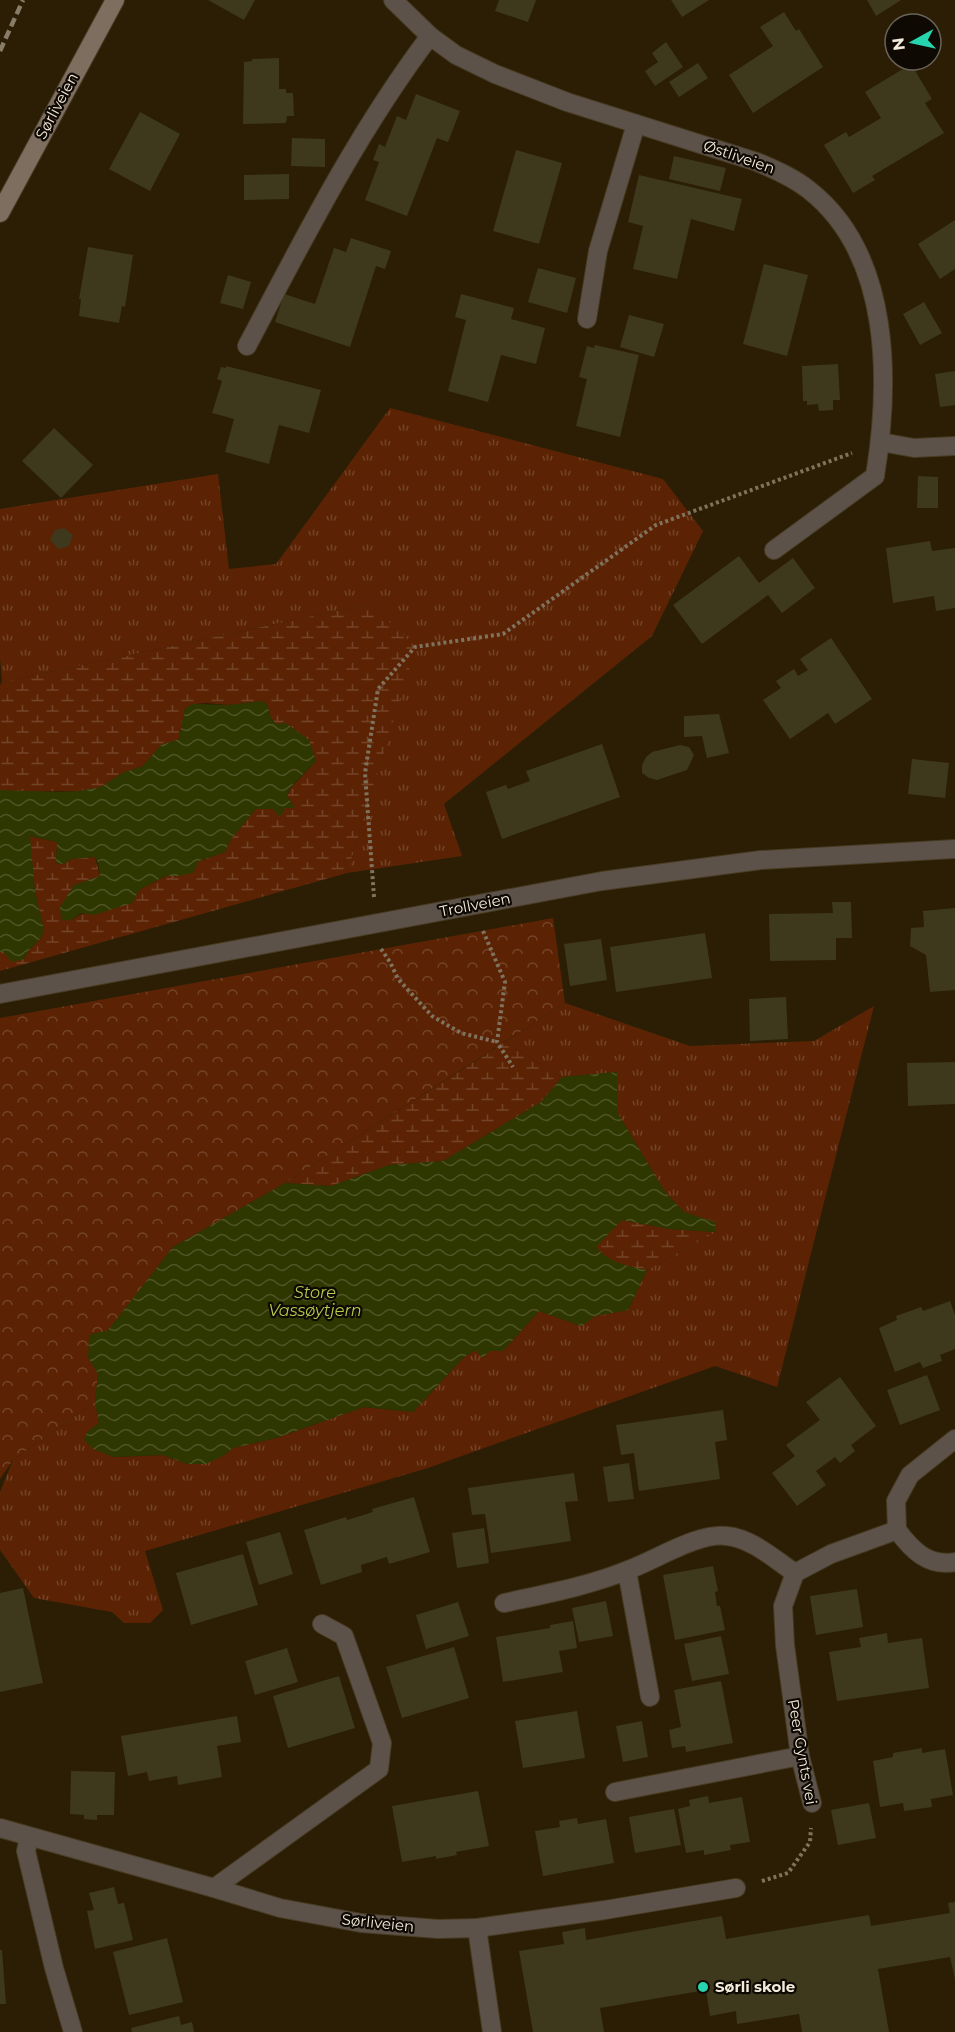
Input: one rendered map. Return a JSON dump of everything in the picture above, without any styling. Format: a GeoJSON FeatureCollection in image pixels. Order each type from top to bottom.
{"type":"FeatureCollection","features":[{"type":"Feature","properties":{"kind":"street","name":"Sørliveien"},"geometry":{"type":"LineString","coordinates":[[0,213],[114,0]]}},
{"type":"Feature","properties":{"kind":"street","name":"Østliveien"},"geometry":{"type":"LineString","coordinates":[[393,0],[430,36],[456,55],[495,74],[567,102],[767,166],[785,174],[810,191],[828,209],[858,253],[876,303],[884,378],[881,442],[875,476],[774,550]]}},
{"type":"Feature","properties":{"kind":"street"},"geometry":{"type":"LineString","coordinates":[[247,346],[372,118],[398,77],[430,36]]}},
{"type":"Feature","properties":{"kind":"street"},"geometry":{"type":"LineString","coordinates":[[587,319],[598,251],[636,124]]}},
{"type":"Feature","properties":{"kind":"street"},"geometry":{"type":"LineString","coordinates":[[881,442],[914,448],[955,446]]}},
{"type":"Feature","properties":{"kind":"street","name":"Trollveien"},"geometry":{"type":"LineString","coordinates":[[0,994],[602,881],[761,860],[955,849]]}},
{"type":"Feature","properties":{"kind":"street"},"geometry":{"type":"LineString","coordinates":[[955,1439],[910,1475],[896,1501],[897,1530],[909,1546],[926,1560],[955,1562]]}},
{"type":"Feature","properties":{"kind":"street"},"geometry":{"type":"LineString","coordinates":[[504,1603],[556,1592],[627,1571],[695,1540],[724,1535],[744,1539],[795,1573],[831,1554],[897,1530]]}},
{"type":"Feature","properties":{"kind":"street"},"geometry":{"type":"LineString","coordinates":[[627,1571],[650,1696]]}},
{"type":"Feature","properties":{"kind":"street","name":"Peer Gynts vei"},"geometry":{"type":"LineString","coordinates":[[795,1573],[783,1606],[785,1645],[801,1756],[812,1803]]}},
{"type":"Feature","properties":{"kind":"street"},"geometry":{"type":"LineString","coordinates":[[214,1888],[380,1769],[382,1743],[344,1636],[322,1624]]}},
{"type":"Feature","properties":{"kind":"street"},"geometry":{"type":"LineString","coordinates":[[615,1791],[801,1756]]}},
{"type":"Feature","properties":{"kind":"street","name":"Sørliveien"},"geometry":{"type":"LineString","coordinates":[[0,1828],[280,1908],[361,1923],[438,1929],[477,1928],[736,1888]]}},
{"type":"Feature","properties":{"kind":"street"},"geometry":{"type":"LineString","coordinates":[[29,1837],[26,1851],[54,1968],[74,2032]]}},
{"type":"Feature","properties":{"kind":"street"},"geometry":{"type":"LineString","coordinates":[[477,1928],[492,2032]]}},
{"type":"Feature","properties":{"kind":"path"},"geometry":{"type":"LineString","coordinates":[[497,1042],[460,1033],[432,1016],[398,980],[390,962],[378,945],[365,773],[378,689],[415,647],[503,634],[656,525],[881,442]]}},
{"type":"Feature","properties":{"kind":"path"},"geometry":{"type":"LineString","coordinates":[[472,905],[505,982],[497,1042],[513,1067]]}},
{"type":"Feature","properties":{"kind":"path","name":"Peer Gynts vei"},"geometry":{"type":"LineString","coordinates":[[736,1888],[788,1873],[810,1842],[812,1803]]}},
{"type":"Feature","properties":{"kind":"green space"},"geometry":{"type":"Polygon","coordinates":[[[390,408],[663,479],[703,531],[652,636],[444,804],[462,856],[347,873],[415,647],[370,604],[2,682],[0,509],[218,474],[229,569],[276,564],[390,408]]]}},
{"type":"Feature","properties":{"kind":"green space"},"geometry":{"type":"Polygon","coordinates":[[[370,604],[416,647],[347,873],[0,971],[0,952],[24,959],[41,938],[44,930],[35,892],[29,836],[57,842],[56,863],[64,864],[71,859],[95,857],[100,876],[84,882],[72,920],[93,910],[132,903],[139,890],[166,876],[178,876],[199,861],[225,852],[231,839],[256,809],[285,808],[291,801],[287,796],[290,789],[316,761],[309,740],[276,724],[271,718],[267,704],[262,701],[228,705],[194,704],[185,708],[179,739],[161,745],[143,766],[122,773],[101,787],[79,791],[3,792],[0,790],[0,685],[2,682],[370,604]]]}},
{"type":"Feature","properties":{"kind":"green space"},"geometry":{"type":"Polygon","coordinates":[[[553,918],[565,1003],[285,1183],[173,1247],[88,1357],[98,1374],[95,1402],[13,1460],[0,1479],[0,1018],[553,918]]]}},
{"type":"Feature","properties":{"kind":"green space"},"geometry":{"type":"Polygon","coordinates":[[[565,1003],[690,1046],[814,1041],[874,1006],[777,1387],[715,1366],[428,1468],[145,1551],[163,1610],[150,1623],[124,1623],[112,1612],[34,1598],[0,1550],[0,1492],[13,1460],[95,1402],[99,1423],[87,1432],[113,1457],[163,1455],[187,1464],[223,1456],[233,1448],[276,1438],[364,1407],[413,1412],[464,1357],[476,1350],[503,1351],[539,1311],[581,1326],[595,1316],[628,1310],[647,1270],[716,1232],[684,1212],[665,1192],[617,1112],[616,1072],[562,1077],[505,1042],[565,1003]]]}},
{"type":"Feature","properties":{"kind":"green space"},"geometry":{"type":"Polygon","coordinates":[[[505,1042],[562,1077],[541,1102],[443,1161],[389,1165],[331,1186],[285,1183],[505,1042]]]}},
{"type":"Feature","properties":{"kind":"green space"},"geometry":{"type":"Polygon","coordinates":[[[622,1220],[670,1229],[716,1232],[647,1270],[612,1260],[595,1247],[622,1220]]]}},
{"type":"Feature","properties":{"kind":"water"},"geometry":{"type":"Polygon","coordinates":[[[262,701],[267,704],[271,718],[276,724],[286,723],[309,740],[316,761],[290,788],[287,796],[295,808],[285,808],[280,817],[273,809],[256,809],[231,839],[225,852],[199,861],[193,873],[165,876],[139,890],[132,903],[94,915],[81,913],[67,920],[61,919],[60,907],[74,885],[100,876],[98,863],[95,857],[71,859],[64,864],[56,863],[57,842],[30,836],[35,892],[44,930],[41,938],[24,959],[12,962],[3,952],[0,952],[0,790],[59,792],[101,787],[122,773],[143,766],[161,745],[179,739],[185,708],[193,704],[228,705],[262,701]]]}},
{"type":"Feature","properties":{"kind":"water","name":"Store Vassøytjern"},"geometry":{"type":"Polygon","coordinates":[[[617,1072],[617,1112],[665,1192],[684,1212],[715,1222],[716,1232],[670,1229],[622,1220],[596,1247],[613,1260],[647,1270],[628,1310],[595,1316],[581,1326],[539,1311],[503,1351],[490,1351],[482,1358],[476,1350],[464,1357],[413,1412],[364,1407],[276,1438],[233,1448],[206,1464],[187,1464],[163,1455],[113,1457],[93,1449],[84,1440],[87,1432],[99,1423],[95,1402],[98,1374],[88,1357],[89,1335],[108,1330],[173,1247],[285,1183],[331,1186],[389,1165],[443,1161],[541,1102],[562,1077],[617,1072]]]}},
{"type":"Feature","properties":{"kind":"building"},"geometry":{"type":"Polygon","coordinates":[[[208,0],[255,0],[244,20],[208,0]]]}},
{"type":"Feature","properties":{"kind":"building"},"geometry":{"type":"Polygon","coordinates":[[[499,0],[536,0],[528,22],[495,11],[499,0]]]}},
{"type":"Feature","properties":{"kind":"building"},"geometry":{"type":"Polygon","coordinates":[[[671,0],[709,0],[682,17],[671,0]]]}},
{"type":"Feature","properties":{"kind":"building"},"geometry":{"type":"Polygon","coordinates":[[[867,0],[901,0],[876,16],[867,0]]]}},
{"type":"Feature","properties":{"kind":"building"},"geometry":{"type":"Polygon","coordinates":[[[784,12],[796,31],[799,29],[823,67],[753,113],[729,75],[773,46],[760,27],[784,12]]]}},
{"type":"Feature","properties":{"kind":"building"},"geometry":{"type":"Polygon","coordinates":[[[666,42],[683,67],[655,86],[645,71],[658,62],[652,53],[666,42]]]}},
{"type":"Feature","properties":{"kind":"building"},"geometry":{"type":"Polygon","coordinates":[[[279,58],[279,89],[286,89],[286,93],[293,93],[294,116],[287,116],[286,123],[243,124],[244,62],[252,61],[252,59],[279,58]]]}},
{"type":"Feature","properties":{"kind":"building"},"geometry":{"type":"Polygon","coordinates":[[[698,63],[708,78],[679,97],[669,82],[698,63]]]}},
{"type":"Feature","properties":{"kind":"building"},"geometry":{"type":"Polygon","coordinates":[[[898,72],[916,72],[932,99],[925,103],[944,133],[872,176],[875,180],[853,193],[824,145],[846,132],[849,137],[881,118],[865,92],[898,72]]]}},
{"type":"Feature","properties":{"kind":"building"},"geometry":{"type":"Polygon","coordinates":[[[416,94],[460,111],[448,142],[437,138],[407,216],[365,200],[379,162],[373,160],[379,144],[385,147],[397,116],[406,120],[416,94]]]}},
{"type":"Feature","properties":{"kind":"building"},"geometry":{"type":"Polygon","coordinates":[[[140,112],[180,134],[150,191],[109,169],[140,112]]]}},
{"type":"Feature","properties":{"kind":"building"},"geometry":{"type":"Polygon","coordinates":[[[292,138],[325,139],[325,167],[291,166],[292,138]]]}},
{"type":"Feature","properties":{"kind":"building"},"geometry":{"type":"Polygon","coordinates":[[[516,150],[562,163],[539,244],[493,231],[516,150]]]}},
{"type":"Feature","properties":{"kind":"building"},"geometry":{"type":"Polygon","coordinates":[[[674,156],[726,168],[720,191],[669,179],[674,156]]]}},
{"type":"Feature","properties":{"kind":"building"},"geometry":{"type":"Polygon","coordinates":[[[289,174],[289,199],[244,200],[244,175],[289,174]]]}},
{"type":"Feature","properties":{"kind":"building"},"geometry":{"type":"Polygon","coordinates":[[[639,175],[742,199],[734,231],[691,219],[677,279],[633,269],[643,226],[628,222],[639,175]]]}},
{"type":"Feature","properties":{"kind":"building"},"geometry":{"type":"Polygon","coordinates":[[[955,220],[955,269],[940,279],[918,244],[955,220]]]}},
{"type":"Feature","properties":{"kind":"building"},"geometry":{"type":"Polygon","coordinates":[[[351,238],[391,251],[385,269],[376,266],[350,347],[275,322],[284,294],[315,304],[334,248],[346,252],[351,238]]]}},
{"type":"Feature","properties":{"kind":"building"},"geometry":{"type":"Polygon","coordinates":[[[88,247],[133,255],[125,307],[122,306],[119,323],[79,316],[81,299],[79,299],[88,247]]]}},
{"type":"Feature","properties":{"kind":"building"},"geometry":{"type":"Polygon","coordinates":[[[764,264],[808,275],[787,356],[743,344],[764,264]]]}},
{"type":"Feature","properties":{"kind":"building"},"geometry":{"type":"Polygon","coordinates":[[[538,268],[576,278],[567,313],[528,302],[538,268]]]}},
{"type":"Feature","properties":{"kind":"building"},"geometry":{"type":"Polygon","coordinates":[[[228,275],[251,282],[243,309],[220,303],[228,275]]]}},
{"type":"Feature","properties":{"kind":"building"},"geometry":{"type":"Polygon","coordinates":[[[461,294],[514,308],[511,319],[545,328],[536,364],[501,355],[488,402],[448,391],[466,320],[455,317],[461,294]]]}},
{"type":"Feature","properties":{"kind":"building"},"geometry":{"type":"Polygon","coordinates":[[[924,302],[942,333],[920,345],[903,314],[924,302]]]}},
{"type":"Feature","properties":{"kind":"building"},"geometry":{"type":"Polygon","coordinates":[[[629,315],[664,324],[654,357],[620,347],[629,315]]]}},
{"type":"Feature","properties":{"kind":"building"},"geometry":{"type":"Polygon","coordinates":[[[595,345],[639,355],[620,437],[576,426],[587,379],[579,377],[587,346],[594,348],[595,345]]]}},
{"type":"Feature","properties":{"kind":"building"},"geometry":{"type":"Polygon","coordinates":[[[838,364],[840,400],[833,400],[833,410],[819,411],[818,404],[807,405],[807,401],[803,401],[802,366],[838,364]]]}},
{"type":"Feature","properties":{"kind":"building"},"geometry":{"type":"Polygon","coordinates":[[[226,366],[321,390],[309,433],[279,425],[269,464],[225,452],[234,419],[212,413],[222,381],[217,379],[221,367],[226,368],[226,366]]]}},
{"type":"Feature","properties":{"kind":"building"},"geometry":{"type":"Polygon","coordinates":[[[955,371],[955,405],[940,407],[935,374],[955,371]]]}},
{"type":"Feature","properties":{"kind":"building"},"geometry":{"type":"Polygon","coordinates":[[[54,428],[93,465],[61,498],[22,461],[54,428]]]}},
{"type":"Feature","properties":{"kind":"building"},"geometry":{"type":"Polygon","coordinates":[[[918,476],[938,477],[938,508],[917,508],[918,476]]]}},
{"type":"Feature","properties":{"kind":"building"},"geometry":{"type":"Polygon","coordinates":[[[64,528],[73,535],[69,546],[59,549],[50,540],[55,530],[64,528]]]}},
{"type":"Feature","properties":{"kind":"building"},"geometry":{"type":"Polygon","coordinates":[[[930,541],[932,551],[955,548],[955,608],[936,611],[934,596],[893,603],[886,548],[930,541]]]}},
{"type":"Feature","properties":{"kind":"building"},"geometry":{"type":"Polygon","coordinates":[[[739,556],[759,583],[793,558],[815,588],[782,613],[768,595],[702,644],[673,605],[739,556]]]}},
{"type":"Feature","properties":{"kind":"building"},"geometry":{"type":"Polygon","coordinates":[[[831,638],[872,699],[835,724],[828,713],[790,739],[763,700],[781,688],[776,681],[794,669],[798,676],[808,670],[800,659],[831,638]]]}},
{"type":"Feature","properties":{"kind":"building"},"geometry":{"type":"Polygon","coordinates":[[[719,714],[729,753],[707,758],[702,736],[684,737],[684,716],[719,714]]]}},
{"type":"Feature","properties":{"kind":"building"},"geometry":{"type":"Polygon","coordinates":[[[602,744],[620,797],[502,839],[486,792],[506,785],[508,789],[530,781],[526,771],[602,744]]]}},
{"type":"Feature","properties":{"kind":"building"},"geometry":{"type":"Polygon","coordinates":[[[680,745],[689,747],[694,755],[687,770],[657,780],[642,773],[642,765],[652,752],[680,745]]]}},
{"type":"Feature","properties":{"kind":"building"},"geometry":{"type":"Polygon","coordinates":[[[912,759],[949,763],[945,798],[908,794],[912,759]]]}},
{"type":"Feature","properties":{"kind":"building"},"geometry":{"type":"Polygon","coordinates":[[[832,902],[851,902],[852,938],[836,938],[836,960],[770,961],[769,914],[833,913],[832,902]]]}},
{"type":"Feature","properties":{"kind":"building"},"geometry":{"type":"Polygon","coordinates":[[[955,908],[955,990],[930,992],[926,955],[910,946],[911,928],[924,927],[923,911],[955,908]]]}},
{"type":"Feature","properties":{"kind":"building"},"geometry":{"type":"Polygon","coordinates":[[[705,933],[712,978],[616,992],[610,947],[705,933]]]}},
{"type":"Feature","properties":{"kind":"building"},"geometry":{"type":"Polygon","coordinates":[[[601,939],[607,980],[570,986],[564,944],[601,939]]]}},
{"type":"Feature","properties":{"kind":"building"},"geometry":{"type":"Polygon","coordinates":[[[786,997],[788,1039],[750,1041],[749,999],[786,997]]]}},
{"type":"Feature","properties":{"kind":"building"},"geometry":{"type":"Polygon","coordinates":[[[955,1062],[955,1104],[908,1106],[907,1063],[955,1062]]]}},
{"type":"Feature","properties":{"kind":"building"},"geometry":{"type":"Polygon","coordinates":[[[950,1301],[955,1315],[955,1349],[940,1355],[942,1361],[923,1368],[920,1362],[895,1372],[879,1328],[897,1320],[896,1316],[921,1307],[923,1311],[950,1301]]]}},
{"type":"Feature","properties":{"kind":"building"},"geometry":{"type":"Polygon","coordinates":[[[927,1375],[940,1410],[900,1425],[887,1390],[927,1375]]]}},
{"type":"Feature","properties":{"kind":"building"},"geometry":{"type":"Polygon","coordinates":[[[840,1377],[876,1426],[851,1445],[855,1451],[840,1463],[835,1457],[816,1471],[826,1485],[797,1506],[772,1473],[795,1456],[786,1445],[820,1420],[806,1402],[840,1377]]]}},
{"type":"Feature","properties":{"kind":"building"},"geometry":{"type":"Polygon","coordinates":[[[723,1410],[727,1440],[715,1442],[720,1479],[639,1491],[634,1453],[621,1455],[616,1425],[723,1410]]]}},
{"type":"Feature","properties":{"kind":"building"},"geometry":{"type":"Polygon","coordinates":[[[629,1463],[634,1499],[608,1502],[603,1467],[629,1463]]]}},
{"type":"Feature","properties":{"kind":"building"},"geometry":{"type":"Polygon","coordinates":[[[574,1473],[578,1501],[565,1502],[571,1541],[491,1553],[485,1514],[472,1515],[468,1488],[574,1473]]]}},
{"type":"Feature","properties":{"kind":"building"},"geometry":{"type":"Polygon","coordinates":[[[414,1497],[430,1552],[389,1564],[387,1557],[361,1565],[362,1572],[321,1585],[304,1530],[346,1517],[347,1520],[373,1512],[372,1509],[414,1497]]]}},
{"type":"Feature","properties":{"kind":"building"},"geometry":{"type":"Polygon","coordinates":[[[484,1528],[489,1563],[457,1568],[452,1533],[484,1528]]]}},
{"type":"Feature","properties":{"kind":"building"},"geometry":{"type":"Polygon","coordinates":[[[280,1532],[293,1574],[259,1585],[246,1542],[280,1532]]]}},
{"type":"Feature","properties":{"kind":"building"},"geometry":{"type":"Polygon","coordinates":[[[243,1554],[258,1605],[191,1625],[176,1573],[243,1554]]]}},
{"type":"Feature","properties":{"kind":"building"},"geometry":{"type":"Polygon","coordinates":[[[713,1566],[718,1591],[715,1592],[717,1606],[720,1606],[725,1630],[675,1640],[663,1575],[713,1566]]]}},
{"type":"Feature","properties":{"kind":"building"},"geometry":{"type":"Polygon","coordinates":[[[23,1588],[43,1683],[0,1692],[0,1593],[23,1588]]]}},
{"type":"Feature","properties":{"kind":"building"},"geometry":{"type":"Polygon","coordinates":[[[857,1589],[863,1627],[816,1635],[810,1596],[857,1589]]]}},
{"type":"Feature","properties":{"kind":"building"},"geometry":{"type":"Polygon","coordinates":[[[606,1601],[613,1636],[579,1642],[572,1608],[606,1601]]]}},
{"type":"Feature","properties":{"kind":"building"},"geometry":{"type":"Polygon","coordinates":[[[458,1602],[469,1636],[426,1649],[416,1615],[458,1602]]]}},
{"type":"Feature","properties":{"kind":"building"},"geometry":{"type":"Polygon","coordinates":[[[573,1621],[577,1648],[559,1651],[563,1672],[503,1682],[496,1637],[550,1628],[550,1625],[573,1621]]]}},
{"type":"Feature","properties":{"kind":"building"},"geometry":{"type":"Polygon","coordinates":[[[887,1633],[888,1643],[922,1638],[929,1688],[837,1701],[829,1652],[861,1647],[859,1638],[887,1633]]]}},
{"type":"Feature","properties":{"kind":"building"},"geometry":{"type":"Polygon","coordinates":[[[721,1636],[729,1674],[692,1681],[684,1644],[721,1636]]]}},
{"type":"Feature","properties":{"kind":"building"},"geometry":{"type":"Polygon","coordinates":[[[454,1647],[469,1698],[402,1718],[386,1667],[454,1647]]]}},
{"type":"Feature","properties":{"kind":"building"},"geometry":{"type":"Polygon","coordinates":[[[287,1648],[298,1682],[255,1695],[245,1661],[287,1648]]]}},
{"type":"Feature","properties":{"kind":"building"},"geometry":{"type":"Polygon","coordinates":[[[339,1676],[355,1728],[288,1748],[273,1696],[339,1676]]]}},
{"type":"Feature","properties":{"kind":"building"},"geometry":{"type":"Polygon","coordinates":[[[721,1681],[733,1743],[686,1752],[685,1746],[672,1748],[669,1730],[681,1727],[674,1690],[721,1681]]]}},
{"type":"Feature","properties":{"kind":"building"},"geometry":{"type":"Polygon","coordinates":[[[577,1711],[585,1758],[523,1768],[515,1721],[577,1711]]]}},
{"type":"Feature","properties":{"kind":"building"},"geometry":{"type":"Polygon","coordinates":[[[237,1716],[241,1742],[217,1746],[222,1777],[178,1785],[177,1776],[149,1781],[147,1772],[128,1776],[121,1736],[237,1716]]]}},
{"type":"Feature","properties":{"kind":"building"},"geometry":{"type":"Polygon","coordinates":[[[642,1721],[648,1757],[623,1762],[616,1726],[642,1721]]]}},
{"type":"Feature","properties":{"kind":"building"},"geometry":{"type":"Polygon","coordinates":[[[922,1748],[922,1753],[945,1749],[953,1795],[931,1799],[932,1807],[904,1811],[903,1803],[880,1807],[873,1761],[893,1757],[893,1753],[922,1748]]]}},
{"type":"Feature","properties":{"kind":"building"},"geometry":{"type":"Polygon","coordinates":[[[71,1771],[115,1772],[114,1815],[97,1815],[97,1820],[84,1819],[84,1815],[70,1814],[71,1771]]]}},
{"type":"Feature","properties":{"kind":"building"},"geometry":{"type":"Polygon","coordinates":[[[478,1791],[489,1846],[456,1852],[457,1855],[436,1859],[436,1856],[402,1862],[392,1806],[478,1791]]]}},
{"type":"Feature","properties":{"kind":"building"},"geometry":{"type":"Polygon","coordinates":[[[708,1796],[709,1803],[742,1797],[750,1842],[730,1845],[731,1850],[704,1855],[704,1850],[686,1853],[678,1809],[690,1806],[689,1800],[708,1796]]]}},
{"type":"Feature","properties":{"kind":"building"},"geometry":{"type":"Polygon","coordinates":[[[869,1803],[876,1838],[838,1845],[831,1810],[869,1803]]]}},
{"type":"Feature","properties":{"kind":"building"},"geometry":{"type":"Polygon","coordinates":[[[674,1809],[681,1845],[635,1853],[629,1817],[674,1809]]]}},
{"type":"Feature","properties":{"kind":"building"},"geometry":{"type":"Polygon","coordinates":[[[577,1818],[578,1824],[606,1819],[614,1863],[543,1876],[535,1831],[560,1827],[559,1821],[577,1818]]]}},
{"type":"Feature","properties":{"kind":"building"},"geometry":{"type":"Polygon","coordinates":[[[114,1887],[118,1904],[124,1903],[133,1940],[95,1949],[87,1911],[94,1910],[89,1893],[114,1887]]]}},
{"type":"Feature","properties":{"kind":"building"},"geometry":{"type":"Polygon","coordinates":[[[955,1902],[955,1979],[950,1957],[878,1969],[889,2032],[802,2032],[799,2014],[737,2024],[736,2011],[710,2016],[706,1990],[600,2008],[604,2032],[533,2032],[519,1951],[564,1944],[562,1932],[585,1928],[586,1940],[722,1916],[726,1939],[869,1915],[871,1926],[950,1913],[948,1903],[955,1902]]]}},
{"type":"Feature","properties":{"kind":"building"},"geometry":{"type":"Polygon","coordinates":[[[167,1938],[183,2002],[129,2015],[113,1952],[167,1938]]]}},
{"type":"Feature","properties":{"kind":"building"},"geometry":{"type":"Polygon","coordinates":[[[0,1950],[2,1950],[6,2004],[0,2004],[0,1950]]]}},
{"type":"Feature","properties":{"kind":"building"},"geometry":{"type":"Polygon","coordinates":[[[179,2016],[181,2025],[192,2022],[194,2032],[132,2032],[131,2028],[179,2016]]]}},
{"type":"Feature","properties":{"kind":"railway"},"geometry":{"type":"LineString","coordinates":[[0,51],[23,0]]}},
{"type":"Feature","properties":{"kind":"place","name":"Sørli skole"},"geometry":{"type":"Point","coordinates":[703,1987]}}]}
